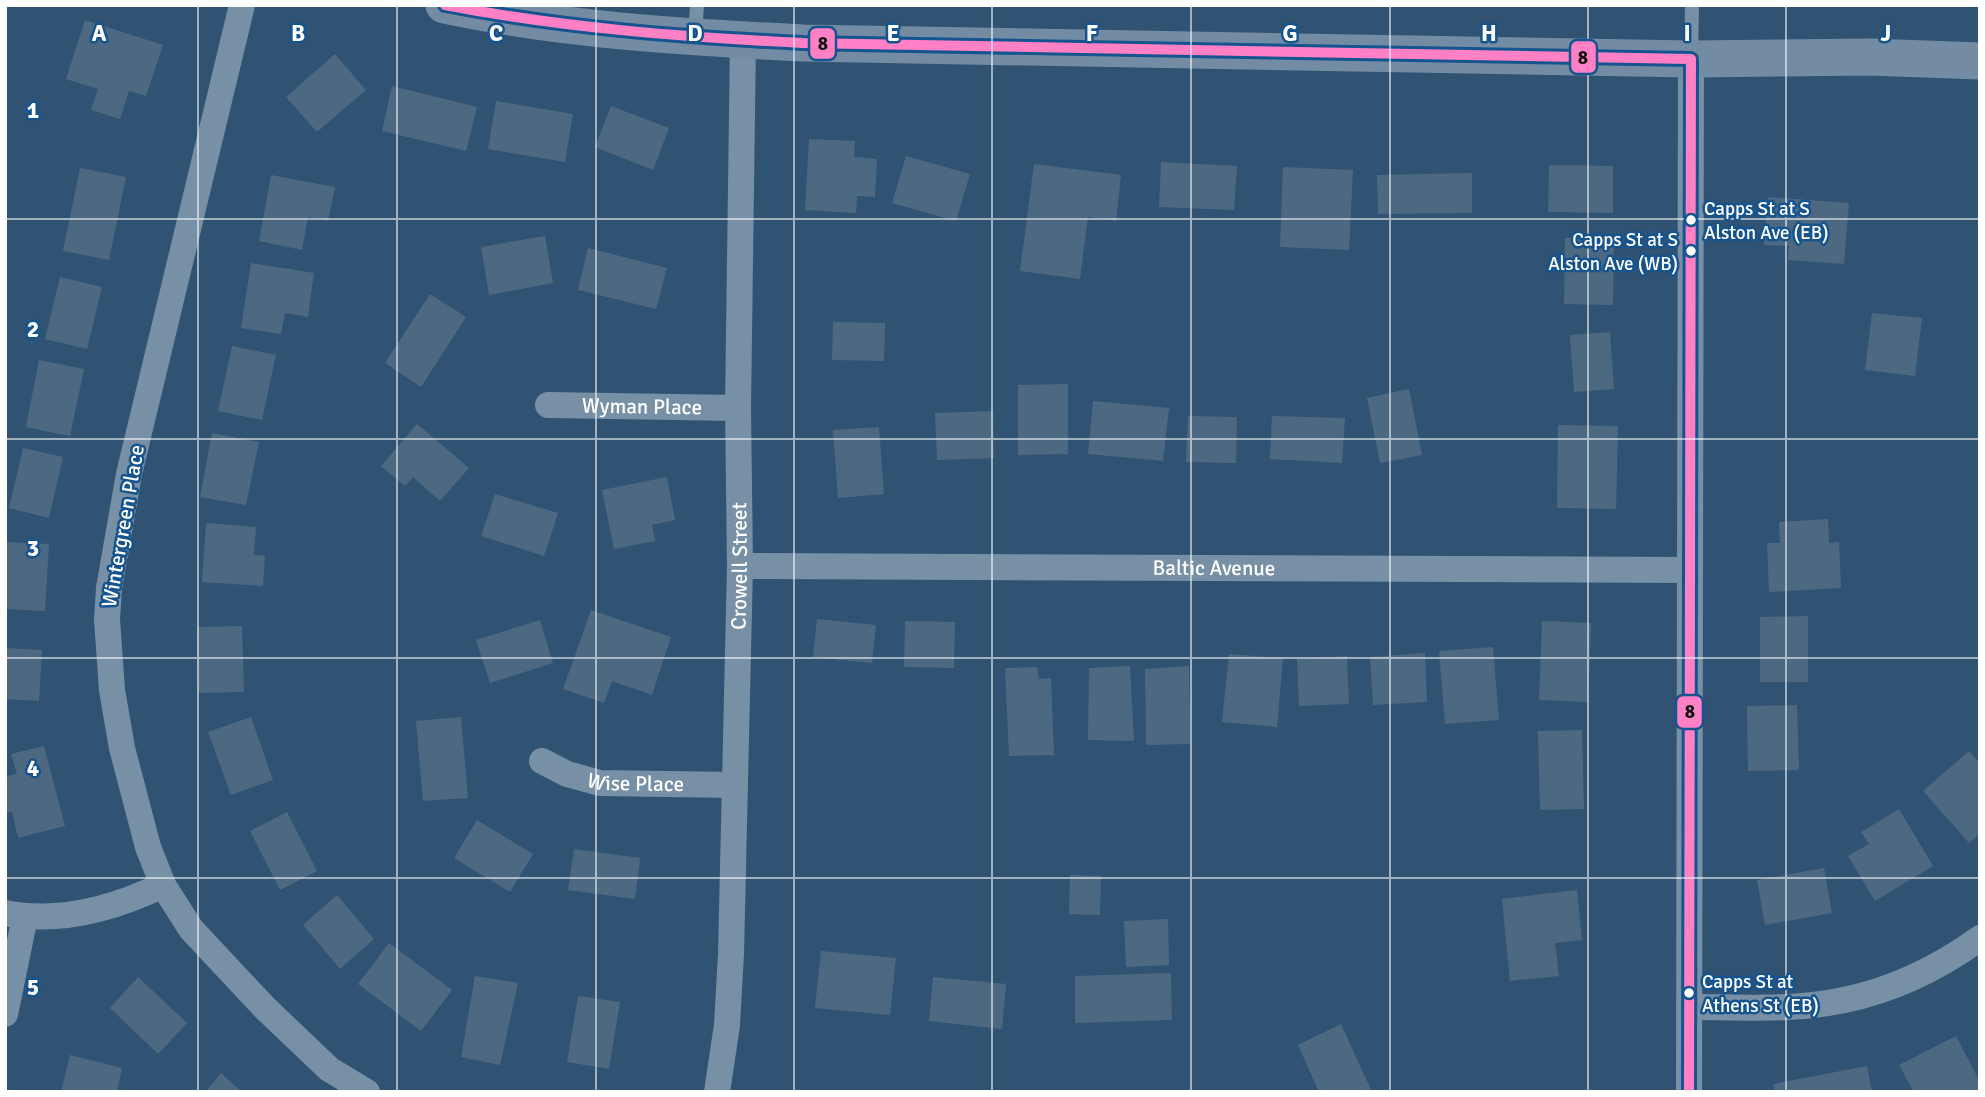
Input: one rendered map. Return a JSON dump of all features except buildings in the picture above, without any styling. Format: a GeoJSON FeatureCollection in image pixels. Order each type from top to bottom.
{"type":"FeatureCollection","features":[{"type":"Feature","properties":{"kind":"street","name":"Wintergreen Place"},"geometry":{"type":"LineString","coordinates":[[242,5],[130,474],[109,587],[107,619],[112,690],[122,748],[148,847],[163,885],[191,929],[265,1008],[329,1069],[367,1092]]}},
{"type":"Feature","properties":{"kind":"street"},"geometry":{"type":"LineString","coordinates":[[444,5],[590,28],[696,22],[743,40],[803,43],[1691,59],[1870,57],[1980,61]]}},
{"type":"Feature","properties":{"kind":"street","name":"Crowell Street"},"geometry":{"type":"LineString","coordinates":[[717,1092],[726,1025],[731,954],[740,566],[738,408],[743,40]]}},
{"type":"Feature","properties":{"kind":"street"},"geometry":{"type":"LineString","coordinates":[[1689,1092],[1691,59]]}},
{"type":"Feature","properties":{"kind":"street","name":"Wyman Place"},"geometry":{"type":"LineString","coordinates":[[548,405],[738,408]]}},
{"type":"Feature","properties":{"kind":"street","name":"Baltic Avenue"},"geometry":{"type":"LineString","coordinates":[[740,566],[1690,570]]}},
{"type":"Feature","properties":{"kind":"street","name":"Wise Place"},"geometry":{"type":"LineString","coordinates":[[542,761],[567,774],[600,783],[735,785]]}},
{"type":"Feature","properties":{"kind":"street"},"geometry":{"type":"LineString","coordinates":[[5,1014],[15,915],[70,915],[137,897],[163,885]]}},
{"type":"Feature","properties":{"kind":"street"},"geometry":{"type":"LineString","coordinates":[[1689,1007],[1786,1007],[1842,1001],[1871,994],[1905,981],[1980,938]]}},
{"type":"Feature","properties":{"kind":"lane"},"geometry":{"type":"LineString","coordinates":[[1691,59],[1692,5]]}},
{"type":"Feature","properties":{"kind":"transit line","name":"8"},"geometry":{"type":"LineString","coordinates":[[445,5],[534,20],[624,30],[803,43],[1691,59],[1689,1092]]}},
{"type":"Feature","properties":{"kind":"place","name":"Capps St at S Alston Ave (EB)"},"geometry":{"type":"Point","coordinates":[1691,220]}},
{"type":"Feature","properties":{"kind":"place","name":"Capps St at S Alston Ave (WB)"},"geometry":{"type":"Point","coordinates":[1691,251]}},
{"type":"Feature","properties":{"kind":"place","name":"Capps St at Athens St (EB)"},"geometry":{"type":"Point","coordinates":[1689,993]}}]}
